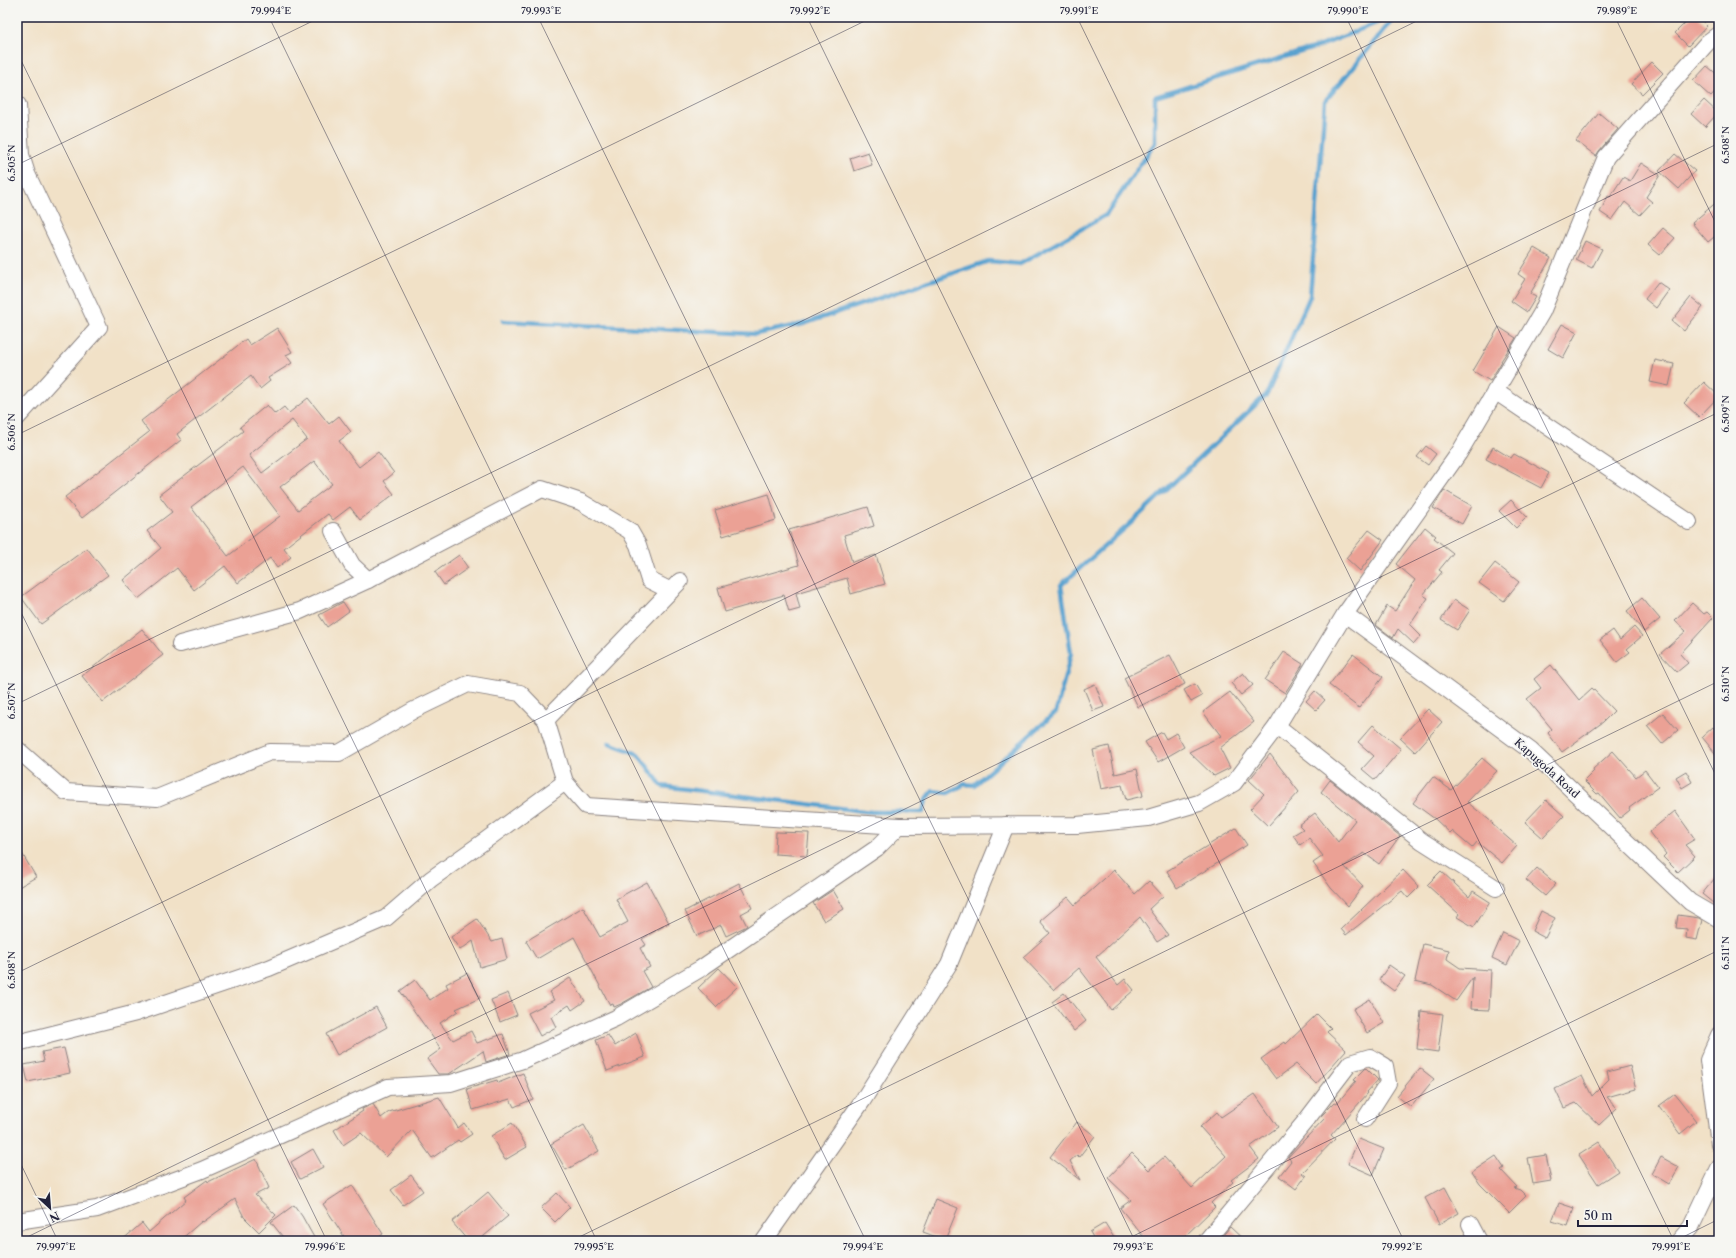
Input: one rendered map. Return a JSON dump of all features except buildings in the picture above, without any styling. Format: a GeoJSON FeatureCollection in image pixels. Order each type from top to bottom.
{"type":"FeatureCollection","features":[{"type":"Feature","properties":{"kind":"street"},"geometry":{"type":"LineString","coordinates":[[17,749],[66,792],[157,798],[270,752],[339,753],[414,710],[468,684],[520,693],[546,720],[565,782],[586,806],[899,826],[1077,825],[1148,818],[1199,803],[1234,783],[1277,726],[1345,614],[1459,453],[1542,312],[1606,158],[1708,42],[1719,34]]}},
{"type":"Feature","properties":{"kind":"street"},"geometry":{"type":"LineString","coordinates":[[17,418],[99,327],[22,173],[18,104]]}},
{"type":"Feature","properties":{"kind":"street"},"geometry":{"type":"LineString","coordinates":[[1495,391],[1689,522]]}},
{"type":"Feature","properties":{"kind":"street"},"geometry":{"type":"LineString","coordinates":[[180,644],[300,611],[368,580],[542,489],[581,502],[630,531],[638,545],[649,580],[675,586],[546,720]]}},
{"type":"Feature","properties":{"kind":"street"},"geometry":{"type":"LineString","coordinates":[[333,531],[352,565],[368,580]]}},
{"type":"Feature","properties":{"kind":"street","name":"Kapugoda Road"},"geometry":{"type":"LineString","coordinates":[[1345,614],[1531,751],[1690,902],[1719,919]]}},
{"type":"Feature","properties":{"kind":"street"},"geometry":{"type":"LineString","coordinates":[[1277,726],[1422,840],[1496,888]]}},
{"type":"Feature","properties":{"kind":"street"},"geometry":{"type":"LineString","coordinates":[[17,1043],[136,1013],[269,968],[386,918],[431,879],[565,782]]}},
{"type":"Feature","properties":{"kind":"street"},"geometry":{"type":"LineString","coordinates":[[764,1241],[863,1100],[949,964],[1006,825]]}},
{"type":"Feature","properties":{"kind":"street"},"geometry":{"type":"LineString","coordinates":[[17,1221],[97,1209],[202,1170],[388,1087],[451,1083],[523,1060],[616,1018],[700,969],[877,848],[899,826]]}},
{"type":"Feature","properties":{"kind":"street"},"geometry":{"type":"LineString","coordinates":[[1719,1035],[1708,1060],[1719,1144]]}},
{"type":"Feature","properties":{"kind":"street"},"geometry":{"type":"LineString","coordinates":[[1206,1241],[1308,1118],[1350,1063],[1370,1057],[1385,1066],[1388,1083],[1364,1119]]}},
{"type":"Feature","properties":{"kind":"street"},"geometry":{"type":"LineString","coordinates":[[1679,1241],[1691,1227],[1719,1168]]}},
{"type":"Feature","properties":{"kind":"street"},"geometry":{"type":"LineString","coordinates":[[1470,1224],[1479,1241]]}},
{"type":"Feature","properties":{"kind":"waterway"},"geometry":{"type":"LineString","coordinates":[[503,321],[756,334],[803,324],[989,261],[1020,264],[1106,215],[1155,143],[1155,97],[1320,46],[1391,17]]}},
{"type":"Feature","properties":{"kind":"waterway"},"geometry":{"type":"LineString","coordinates":[[609,743],[638,754],[662,786],[872,812],[923,812],[926,800],[933,791],[948,793],[965,784],[974,785],[1056,712],[1071,653],[1061,585],[1132,522],[1267,394],[1310,296],[1325,101],[1395,17]]}}]}
